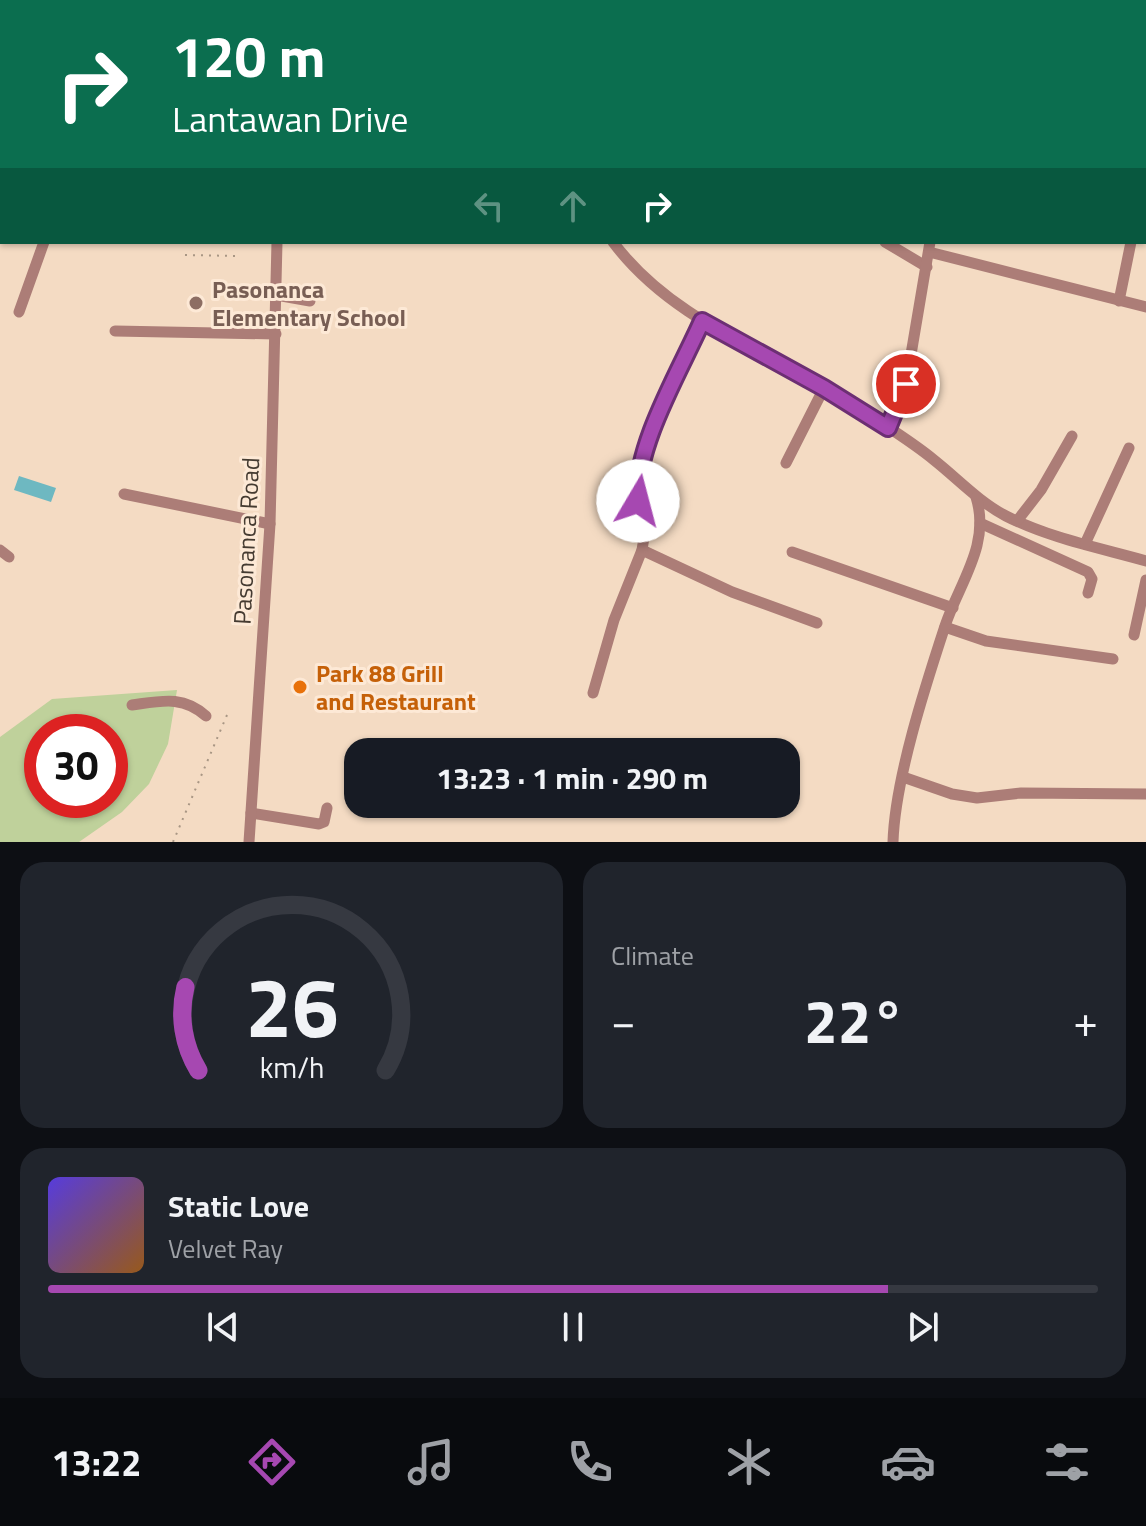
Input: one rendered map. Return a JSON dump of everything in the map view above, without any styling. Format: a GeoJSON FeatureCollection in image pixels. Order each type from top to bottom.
{"type":"FeatureCollection","features":[{"type":"Feature","properties":{"kind":"street"},"geometry":{"type":"LineString","coordinates":[[19,312],[43,244]]}},
{"type":"Feature","properties":{"kind":"street","name":"Pasonanca Road"},"geometry":{"type":"LineString","coordinates":[[249,842],[270,524],[277,244]]}},
{"type":"Feature","properties":{"kind":"street"},"geometry":{"type":"LineString","coordinates":[[615,244],[641,276],[702,321],[824,388],[888,428],[932,458],[976,497],[1017,521],[1146,561]]}},
{"type":"Feature","properties":{"kind":"street"},"geometry":{"type":"LineString","coordinates":[[888,244],[927,267]]}},
{"type":"Feature","properties":{"kind":"street"},"geometry":{"type":"LineString","coordinates":[[1119,301],[1131,244]]}},
{"type":"Feature","properties":{"kind":"street"},"geometry":{"type":"LineString","coordinates":[[888,428],[906,384],[929,247],[1146,307]]}},
{"type":"Feature","properties":{"kind":"street"},"geometry":{"type":"LineString","coordinates":[[276,295],[310,301]]}},
{"type":"Feature","properties":{"kind":"street"},"geometry":{"type":"LineString","coordinates":[[593,693],[614,620],[642,550],[645,531],[637,482],[670,391],[702,321]]}},
{"type":"Feature","properties":{"kind":"street"},"geometry":{"type":"LineString","coordinates":[[115,331],[276,334]]}},
{"type":"Feature","properties":{"kind":"street"},"geometry":{"type":"LineString","coordinates":[[786,463],[824,388]]}},
{"type":"Feature","properties":{"kind":"street"},"geometry":{"type":"LineString","coordinates":[[1017,521],[1041,490],[1072,436]]}},
{"type":"Feature","properties":{"kind":"street"},"geometry":{"type":"LineString","coordinates":[[1085,544],[1129,448]]}},
{"type":"Feature","properties":{"kind":"street"},"geometry":{"type":"LineString","coordinates":[[124,494],[270,524]]}},
{"type":"Feature","properties":{"kind":"street"},"geometry":{"type":"LineString","coordinates":[[893,842],[897,799],[945,627],[974,560],[980,523],[976,497]]}},
{"type":"Feature","properties":{"kind":"street"},"geometry":{"type":"LineString","coordinates":[[980,523],[1088,572],[1092,579],[1088,593]]}},
{"type":"Feature","properties":{"kind":"street"},"geometry":{"type":"LineString","coordinates":[[642,550],[732,592],[817,623]]}},
{"type":"Feature","properties":{"kind":"street"},"geometry":{"type":"LineString","coordinates":[[792,552],[953,608]]}},
{"type":"Feature","properties":{"kind":"street"},"geometry":{"type":"LineString","coordinates":[[1134,635],[1146,580]]}},
{"type":"Feature","properties":{"kind":"street"},"geometry":{"type":"LineString","coordinates":[[945,627],[986,641],[1113,659]]}},
{"type":"Feature","properties":{"kind":"street"},"geometry":{"type":"LineString","coordinates":[[132,705],[182,701],[191,703],[206,716]]}},
{"type":"Feature","properties":{"kind":"street"},"geometry":{"type":"LineString","coordinates":[[903,777],[952,794],[977,798],[1021,793],[1146,794]]}},
{"type":"Feature","properties":{"kind":"street"},"geometry":{"type":"LineString","coordinates":[[251,813],[319,824],[324,822],[327,808]]}},
{"type":"Feature","properties":{"kind":"path"},"geometry":{"type":"LineString","coordinates":[[185,255],[239,256]]}},
{"type":"Feature","properties":{"kind":"path"},"geometry":{"type":"LineString","coordinates":[[173,842],[227,715]]}},
{"type":"Feature","properties":{"kind":"green space"},"geometry":{"type":"Polygon","coordinates":[[[177,690],[168,744],[149,784],[128,806],[128,714],[31,714],[52,699],[177,690]]]}},
{"type":"Feature","properties":{"kind":"green space"},"geometry":{"type":"Polygon","coordinates":[[[24,719],[24,818],[113,818],[79,842],[0,842],[0,737],[24,719]]]}},
{"type":"Feature","properties":{"kind":"water"},"geometry":{"type":"Polygon","coordinates":[[[19,476],[56,488],[51,502],[14,490],[19,476]]]}},
{"type":"Feature","properties":{"kind":"place","name":"Pasonanca Elementary School"},"geometry":{"type":"Point","coordinates":[196,303]}},
{"type":"Feature","properties":{"kind":"place","name":"Park 88 Grill and Restaurant"},"geometry":{"type":"Point","coordinates":[300,687]}},
{"type":"Feature","properties":{"kind":"route"},"geometry":{"type":"LineString","coordinates":[[638,501],[637,482],[649,444],[702,321],[824,388],[888,428],[906,384]]}}]}
